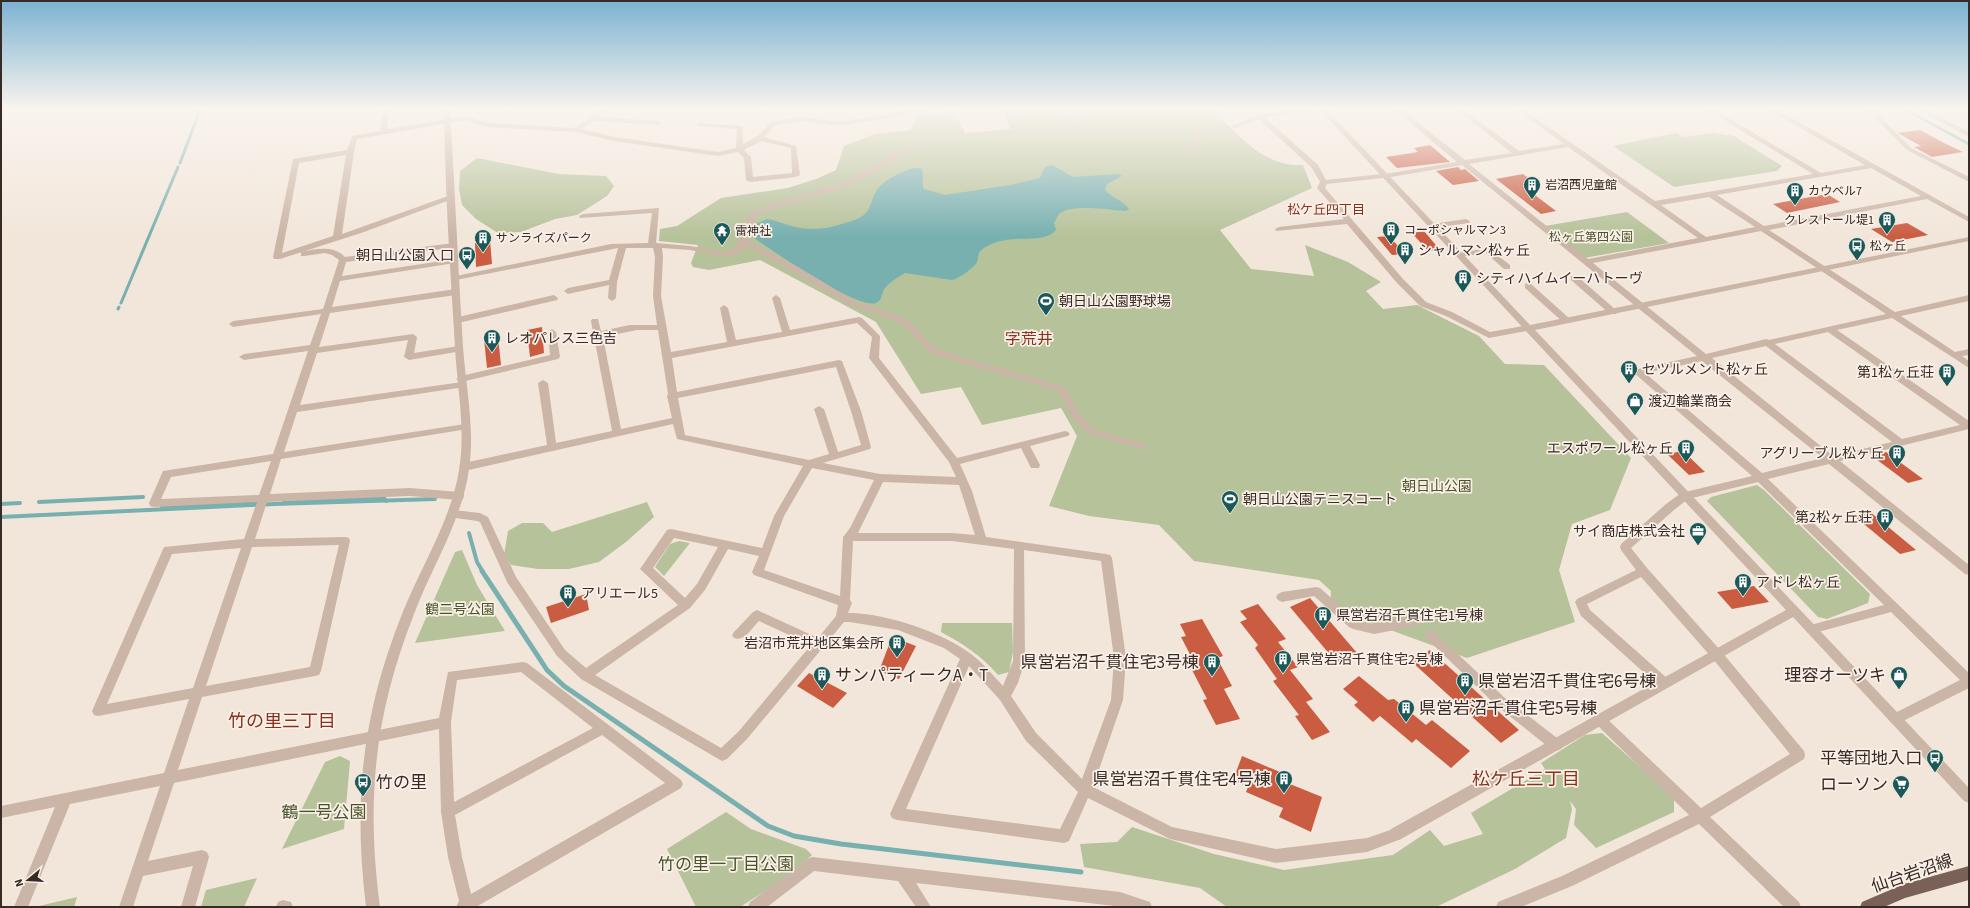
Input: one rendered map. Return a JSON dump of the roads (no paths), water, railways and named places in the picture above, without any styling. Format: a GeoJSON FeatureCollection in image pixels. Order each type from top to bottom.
{"type":"FeatureCollection","features":[{"type":"Feature","properties":{"kind":"main road","name":"仙台岩沼線"},"geometry":{"type":"LineString","coordinates":[[1867,907],[1904,891],[1969,873]]}},
{"type":"Feature","properties":{"kind":"street"},"geometry":{"type":"LineString","coordinates":[[348,152],[296,161],[277,257],[337,238],[451,198]]}},
{"type":"Feature","properties":{"kind":"street"},"geometry":{"type":"LineString","coordinates":[[337,238],[350,152]]}},
{"type":"Feature","properties":{"kind":"street"},"geometry":{"type":"LineString","coordinates":[[373,907],[368,873],[366,833],[366,802],[372,738],[387,670],[418,589],[453,514],[459,496],[464,467],[465,427],[459,349],[449,152]]}},
{"type":"Feature","properties":{"kind":"street"},"geometry":{"type":"LineString","coordinates":[[706,152],[718,154],[725,152]]}},
{"type":"Feature","properties":{"kind":"street"},"geometry":{"type":"LineString","coordinates":[[742,152],[747,157],[750,180],[796,175],[794,152]]}},
{"type":"Feature","properties":{"kind":"street"},"geometry":{"type":"LineString","coordinates":[[456,278],[592,249],[623,245],[654,245],[690,248],[727,255],[738,251],[743,241],[748,224],[754,213],[796,199],[827,191],[853,180],[903,152]]}},
{"type":"Feature","properties":{"kind":"street"},"geometry":{"type":"LineString","coordinates":[[1299,152],[1315,167],[1324,182]]}},
{"type":"Feature","properties":{"kind":"street"},"geometry":{"type":"LineString","coordinates":[[1363,152],[1969,797]]}},
{"type":"Feature","properties":{"kind":"street"},"geometry":{"type":"LineString","coordinates":[[1451,152],[1640,307],[1969,571]]}},
{"type":"Feature","properties":{"kind":"street"},"geometry":{"type":"LineString","coordinates":[[1324,182],[1385,175],[1527,152]]}},
{"type":"Feature","properties":{"kind":"street"},"geometry":{"type":"LineString","coordinates":[[1580,152],[1704,239]]}},
{"type":"Feature","properties":{"kind":"street"},"geometry":{"type":"LineString","coordinates":[[1782,152],[1818,174]]}},
{"type":"Feature","properties":{"kind":"street"},"geometry":{"type":"LineString","coordinates":[[1848,152],[1969,220]]}},
{"type":"Feature","properties":{"kind":"street"},"geometry":{"type":"LineString","coordinates":[[1916,152],[1969,180]]}},
{"type":"Feature","properties":{"kind":"street"},"geometry":{"type":"LineString","coordinates":[[1654,204],[1818,174],[1872,166]]}},
{"type":"Feature","properties":{"kind":"street"},"geometry":{"type":"LineString","coordinates":[[1324,182],[1321,188],[1400,281],[1423,304],[1449,314],[1489,335],[1640,307],[1969,239]]}},
{"type":"Feature","properties":{"kind":"street"},"geometry":{"type":"LineString","coordinates":[[1710,194],[1969,365]]}},
{"type":"Feature","properties":{"kind":"street"},"geometry":{"type":"LineString","coordinates":[[1586,262],[1928,197]]}},
{"type":"Feature","properties":{"kind":"street"},"geometry":{"type":"LineString","coordinates":[[584,216],[656,210],[654,245],[659,256],[657,296],[672,396],[680,437],[880,478],[963,482]]}},
{"type":"Feature","properties":{"kind":"street"},"geometry":{"type":"LineString","coordinates":[[1279,229],[1350,221]]}},
{"type":"Feature","properties":{"kind":"street"},"geometry":{"type":"LineString","coordinates":[[1432,226],[1466,221]]}},
{"type":"Feature","properties":{"kind":"street"},"geometry":{"type":"LineString","coordinates":[[743,241],[795,269],[850,302],[899,319],[908,324],[927,345],[936,352],[1062,389],[1077,418],[1091,431],[1142,446]]}},
{"type":"Feature","properties":{"kind":"street"},"geometry":{"type":"LineString","coordinates":[[343,260],[454,245]]}},
{"type":"Feature","properties":{"kind":"street"},"geometry":{"type":"LineString","coordinates":[[612,298],[613,282],[623,245]]}},
{"type":"Feature","properties":{"kind":"street"},"geometry":{"type":"LineString","coordinates":[[304,254],[328,250],[336,252],[343,260]]}},
{"type":"Feature","properties":{"kind":"street"},"geometry":{"type":"LineString","coordinates":[[1459,255],[1488,250],[1507,267]]}},
{"type":"Feature","properties":{"kind":"street"},"geometry":{"type":"LineString","coordinates":[[126,907],[263,503],[343,260]]}},
{"type":"Feature","properties":{"kind":"street"},"geometry":{"type":"LineString","coordinates":[[337,278],[455,261]]}},
{"type":"Feature","properties":{"kind":"street"},"geometry":{"type":"LineString","coordinates":[[1574,278],[1613,312]]}},
{"type":"Feature","properties":{"kind":"street"},"geometry":{"type":"LineString","coordinates":[[568,290],[613,282]]}},
{"type":"Feature","properties":{"kind":"street"},"geometry":{"type":"LineString","coordinates":[[1528,286],[1567,321]]}},
{"type":"Feature","properties":{"kind":"street"},"geometry":{"type":"LineString","coordinates":[[233,324],[456,292]]}},
{"type":"Feature","properties":{"kind":"street"},"geometry":{"type":"LineString","coordinates":[[458,320],[554,298]]}},
{"type":"Feature","properties":{"kind":"street"},"geometry":{"type":"LineString","coordinates":[[776,298],[787,334]]}},
{"type":"Feature","properties":{"kind":"street"},"geometry":{"type":"LineString","coordinates":[[1895,719],[1969,682],[1759,476],[1638,372],[1702,356],[1969,298]]}},
{"type":"Feature","properties":{"kind":"street"},"geometry":{"type":"LineString","coordinates":[[724,308],[732,344]]}},
{"type":"Feature","properties":{"kind":"street"},"geometry":{"type":"LineString","coordinates":[[666,356],[859,320],[876,336],[874,358],[954,462],[963,482],[982,540]]}},
{"type":"Feature","properties":{"kind":"street"},"geometry":{"type":"LineString","coordinates":[[596,321],[617,432]]}},
{"type":"Feature","properties":{"kind":"street"},"geometry":{"type":"LineString","coordinates":[[599,335],[628,327],[649,326],[661,328]]}},
{"type":"Feature","properties":{"kind":"street"},"geometry":{"type":"LineString","coordinates":[[1829,329],[1969,426]]}},
{"type":"Feature","properties":{"kind":"street"},"geometry":{"type":"LineString","coordinates":[[294,410],[462,382],[555,357],[552,332]]}},
{"type":"Feature","properties":{"kind":"street"},"geometry":{"type":"LineString","coordinates":[[244,357],[413,336],[409,357],[459,349]]}},
{"type":"Feature","properties":{"kind":"street"},"geometry":{"type":"LineString","coordinates":[[1766,342],[1899,442]]}},
{"type":"Feature","properties":{"kind":"street"},"geometry":{"type":"LineString","coordinates":[[1954,356],[1969,352]]}},
{"type":"Feature","properties":{"kind":"street"},"geometry":{"type":"LineString","coordinates":[[672,396],[839,363],[856,410],[866,447],[810,463],[779,516],[758,572],[846,603]]}},
{"type":"Feature","properties":{"kind":"street"},"geometry":{"type":"LineString","coordinates":[[543,383],[552,448]]}},
{"type":"Feature","properties":{"kind":"street"},"geometry":{"type":"LineString","coordinates":[[819,409],[834,455]]}},
{"type":"Feature","properties":{"kind":"street"},"geometry":{"type":"LineString","coordinates":[[464,467],[676,420]]}},
{"type":"Feature","properties":{"kind":"street"},"geometry":{"type":"LineString","coordinates":[[1503,907],[1566,881],[1699,817],[1799,755],[1716,655],[1643,571],[1625,547],[1670,507],[1685,496],[1759,476],[1969,426]]}},
{"type":"Feature","properties":{"kind":"street"},"geometry":{"type":"LineString","coordinates":[[459,496],[410,492],[341,494],[263,503],[154,503],[167,474],[465,427]]}},
{"type":"Feature","properties":{"kind":"street"},"geometry":{"type":"LineString","coordinates":[[954,462],[1065,434]]}},
{"type":"Feature","properties":{"kind":"street"},"geometry":{"type":"LineString","coordinates":[[1024,444],[1035,465]]}},
{"type":"Feature","properties":{"kind":"street"},"geometry":{"type":"LineString","coordinates":[[453,514],[480,517],[484,520],[511,579],[561,653],[585,675],[722,755],[743,735],[841,618],[846,603],[848,537],[854,531],[880,478]]}},
{"type":"Feature","properties":{"kind":"street"},"geometry":{"type":"LineString","coordinates":[[686,605],[646,569],[671,533],[765,554]]}},
{"type":"Feature","properties":{"kind":"street"},"geometry":{"type":"LineString","coordinates":[[848,537],[952,537],[1106,558],[1120,658],[1117,700],[1085,790],[1064,836],[897,814],[967,657]]}},
{"type":"Feature","properties":{"kind":"street"},"geometry":{"type":"LineString","coordinates":[[345,541],[315,671],[98,711],[168,550],[249,543],[345,541]]}},
{"type":"Feature","properties":{"kind":"street"},"geometry":{"type":"LineString","coordinates":[[585,675],[686,605],[700,587],[725,544]]}},
{"type":"Feature","properties":{"kind":"street"},"geometry":{"type":"LineString","coordinates":[[1004,696],[1012,683],[1019,661],[1019,546]]}},
{"type":"Feature","properties":{"kind":"street"},"geometry":{"type":"LineString","coordinates":[[1643,571],[1582,602],[1585,613],[1664,683]]}},
{"type":"Feature","properties":{"kind":"street"},"geometry":{"type":"LineString","coordinates":[[1282,597],[1316,591],[1353,624],[1374,629],[1416,621]]}},
{"type":"Feature","properties":{"kind":"street"},"geometry":{"type":"LineString","coordinates":[[1811,629],[1892,607]]}},
{"type":"Feature","properties":{"kind":"street"},"geometry":{"type":"LineString","coordinates":[[841,618],[850,617],[899,625],[941,642],[967,657],[983,672],[1004,696],[1031,737],[1085,790],[1170,833],[1276,856],[1367,845],[1396,834],[1794,611]]}},
{"type":"Feature","properties":{"kind":"street"},"geometry":{"type":"LineString","coordinates":[[738,635],[757,615],[820,644]]}},
{"type":"Feature","properties":{"kind":"street"},"geometry":{"type":"LineString","coordinates":[[1430,635],[1501,702],[1556,745]]}},
{"type":"Feature","properties":{"kind":"street"},"geometry":{"type":"LineString","coordinates":[[523,667],[602,729],[676,784],[465,906],[448,812],[445,722],[452,676],[523,667]]}},
{"type":"Feature","properties":{"kind":"street"},"geometry":{"type":"LineString","coordinates":[[1599,719],[1794,907]]}},
{"type":"Feature","properties":{"kind":"street"},"geometry":{"type":"LineString","coordinates":[[1,812],[445,722]]}},
{"type":"Feature","properties":{"kind":"street"},"geometry":{"type":"LineString","coordinates":[[448,812],[602,729]]}},
{"type":"Feature","properties":{"kind":"street"},"geometry":{"type":"LineString","coordinates":[[21,907],[65,799]]}},
{"type":"Feature","properties":{"kind":"street"},"geometry":{"type":"LineString","coordinates":[[138,870],[202,857],[188,907]]}},
{"type":"Feature","properties":{"kind":"street"},"geometry":{"type":"LineString","coordinates":[[760,906],[812,864],[902,873],[1120,899],[1145,907]]}},
{"type":"Feature","properties":{"kind":"street"},"geometry":{"type":"LineString","coordinates":[[902,873],[924,907]]}},
{"type":"Feature","properties":{"kind":"water"},"geometry":{"type":"Polygon","coordinates":[[[1052,165],[1073,177],[1119,174],[1122,176],[1107,184],[1105,190],[1124,203],[1129,209],[1126,211],[1082,208],[1065,211],[1059,214],[1054,223],[1056,230],[1051,234],[1037,238],[1004,240],[989,245],[982,249],[979,253],[977,262],[973,267],[952,280],[905,273],[887,286],[880,300],[876,303],[866,303],[834,289],[754,238],[756,224],[767,219],[795,227],[816,229],[838,225],[858,219],[867,212],[875,193],[880,186],[898,174],[911,169],[922,169],[924,189],[945,195],[1010,185],[1040,178],[1045,167],[1052,165]]]}},
{"type":"Feature","properties":{"kind":"waterway"},"geometry":{"type":"LineString","coordinates":[[180,163],[184,152]]}},
{"type":"Feature","properties":{"kind":"waterway"},"geometry":{"type":"LineString","coordinates":[[121,303],[178,167]]}},
{"type":"Feature","properties":{"kind":"waterway"},"geometry":{"type":"LineString","coordinates":[[39,502],[143,497]]}},
{"type":"Feature","properties":{"kind":"waterway"},"geometry":{"type":"LineString","coordinates":[[284,501],[384,498],[386,501]]}},
{"type":"Feature","properties":{"kind":"waterway"},"geometry":{"type":"LineString","coordinates":[[386,501],[435,499]]}},
{"type":"Feature","properties":{"kind":"waterway"},"geometry":{"type":"LineString","coordinates":[[1,517],[274,504],[386,501]]}},
{"type":"Feature","properties":{"kind":"waterway"},"geometry":{"type":"LineString","coordinates":[[162,507],[262,502]]}},
{"type":"Feature","properties":{"kind":"waterway"},"geometry":{"type":"LineString","coordinates":[[1,504],[20,503]]}},
{"type":"Feature","properties":{"kind":"waterway"},"geometry":{"type":"LineString","coordinates":[[469,533],[477,562],[483,572]]}},
{"type":"Feature","properties":{"kind":"waterway"},"geometry":{"type":"LineString","coordinates":[[482,571],[547,670],[564,686],[768,826],[794,836],[841,844],[1081,872]]}},
{"type":"Feature","properties":{"kind":"place","name":"岩沼西児童館"},"geometry":{"type":"Point","coordinates":[1532,200]}},
{"type":"Feature","properties":{"kind":"place","name":"カウベル7"},"geometry":{"type":"Point","coordinates":[1795,206]}},
{"type":"Feature","properties":{"kind":"place","name":"クレストール堤1"},"geometry":{"type":"Point","coordinates":[1887,235]}},
{"type":"Feature","properties":{"kind":"place","name":"コーポシャルマン3"},"geometry":{"type":"Point","coordinates":[1391,245]}},
{"type":"Feature","properties":{"kind":"place","name":"雷神社"},"geometry":{"type":"Point","coordinates":[722,246]}},
{"type":"Feature","properties":{"kind":"place","name":"サンライズパーク"},"geometry":{"type":"Point","coordinates":[483,253]}},
{"type":"Feature","properties":{"kind":"place","name":"松ヶ丘"},"geometry":{"type":"Point","coordinates":[1857,261]}},
{"type":"Feature","properties":{"kind":"place","name":"シャルマン松ヶ丘"},"geometry":{"type":"Point","coordinates":[1405,265]}},
{"type":"Feature","properties":{"kind":"place","name":"朝日山公園入口"},"geometry":{"type":"Point","coordinates":[467,270]}},
{"type":"Feature","properties":{"kind":"place","name":"シティハイムイーハトーヴ"},"geometry":{"type":"Point","coordinates":[1463,293]}},
{"type":"Feature","properties":{"kind":"place","name":"朝日山公園野球場"},"geometry":{"type":"Point","coordinates":[1046,316]}},
{"type":"Feature","properties":{"kind":"place","name":"レオパレス三色吉"},"geometry":{"type":"Point","coordinates":[492,353]}},
{"type":"Feature","properties":{"kind":"place","name":"セツルメント松ヶ丘"},"geometry":{"type":"Point","coordinates":[1629,384]}},
{"type":"Feature","properties":{"kind":"place","name":"第1松ヶ丘荘"},"geometry":{"type":"Point","coordinates":[1947,387]}},
{"type":"Feature","properties":{"kind":"place","name":"渡辺輪業商会"},"geometry":{"type":"Point","coordinates":[1635,416]}},
{"type":"Feature","properties":{"kind":"place","name":"エスポワール松ヶ丘"},"geometry":{"type":"Point","coordinates":[1686,463]}},
{"type":"Feature","properties":{"kind":"place","name":"アグリーブル松ヶ丘"},"geometry":{"type":"Point","coordinates":[1897,468]}},
{"type":"Feature","properties":{"kind":"place","name":"朝日山公園テニスコート"},"geometry":{"type":"Point","coordinates":[1230,514]}},
{"type":"Feature","properties":{"kind":"place","name":"第2松ヶ丘荘"},"geometry":{"type":"Point","coordinates":[1885,532]}},
{"type":"Feature","properties":{"kind":"place","name":"サイ商店株式会社"},"geometry":{"type":"Point","coordinates":[1698,546]}},
{"type":"Feature","properties":{"kind":"place","name":"アドレ松ヶ丘"},"geometry":{"type":"Point","coordinates":[1743,597]}},
{"type":"Feature","properties":{"kind":"place","name":"アリエール5"},"geometry":{"type":"Point","coordinates":[568,608]}},
{"type":"Feature","properties":{"kind":"place","name":"県営岩沼千貫住宅1号棟"},"geometry":{"type":"Point","coordinates":[1323,630]}},
{"type":"Feature","properties":{"kind":"place","name":"岩沼市荒井地区集会所"},"geometry":{"type":"Point","coordinates":[897,658]}},
{"type":"Feature","properties":{"kind":"place","name":"県営岩沼千貫住宅2号棟"},"geometry":{"type":"Point","coordinates":[1283,674]}},
{"type":"Feature","properties":{"kind":"place","name":"県営岩沼千貫住宅3号棟"},"geometry":{"type":"Point","coordinates":[1212,677]}},
{"type":"Feature","properties":{"kind":"place","name":"サンパティークA・T"},"geometry":{"type":"Point","coordinates":[822,690]}},
{"type":"Feature","properties":{"kind":"place","name":"理容オーツキ"},"geometry":{"type":"Point","coordinates":[1899,690]}},
{"type":"Feature","properties":{"kind":"place","name":"県営岩沼千貫住宅6号棟"},"geometry":{"type":"Point","coordinates":[1465,696]}},
{"type":"Feature","properties":{"kind":"place","name":"県営岩沼千貫住宅5号棟"},"geometry":{"type":"Point","coordinates":[1406,723]}},
{"type":"Feature","properties":{"kind":"place","name":"平等団地入口"},"geometry":{"type":"Point","coordinates":[1935,773]}},
{"type":"Feature","properties":{"kind":"place","name":"県営岩沼千貫住宅4号棟"},"geometry":{"type":"Point","coordinates":[1284,794]}},
{"type":"Feature","properties":{"kind":"place","name":"竹の里"},"geometry":{"type":"Point","coordinates":[363,797]}},
{"type":"Feature","properties":{"kind":"place","name":"ローソン"},"geometry":{"type":"Point","coordinates":[1901,799]}},
{"type":"Feature","properties":{"kind":"district","name":"松ケ丘四丁目"},"geometry":{"type":"Point","coordinates":[1326,209]}},
{"type":"Feature","properties":{"kind":"district","name":"字荒井"},"geometry":{"type":"Point","coordinates":[1029,338]}},
{"type":"Feature","properties":{"kind":"district","name":"竹の里三丁目"},"geometry":{"type":"Point","coordinates":[282,721]}},
{"type":"Feature","properties":{"kind":"district","name":"松ケ丘三丁目"},"geometry":{"type":"Point","coordinates":[1526,779]}},
{"type":"Feature","properties":{"kind":"park label","name":"松ヶ丘第四公園"},"geometry":{"type":"Point","coordinates":[1591,237]}},
{"type":"Feature","properties":{"kind":"park label","name":"朝日山公園"},"geometry":{"type":"Point","coordinates":[1437,486]}},
{"type":"Feature","properties":{"kind":"park label","name":"鶴二号公園"},"geometry":{"type":"Point","coordinates":[460,609]}},
{"type":"Feature","properties":{"kind":"park label","name":"鶴一号公園"},"geometry":{"type":"Point","coordinates":[324,812]}},
{"type":"Feature","properties":{"kind":"park label","name":"竹の里一丁目公園"},"geometry":{"type":"Point","coordinates":[726,864]}}]}
